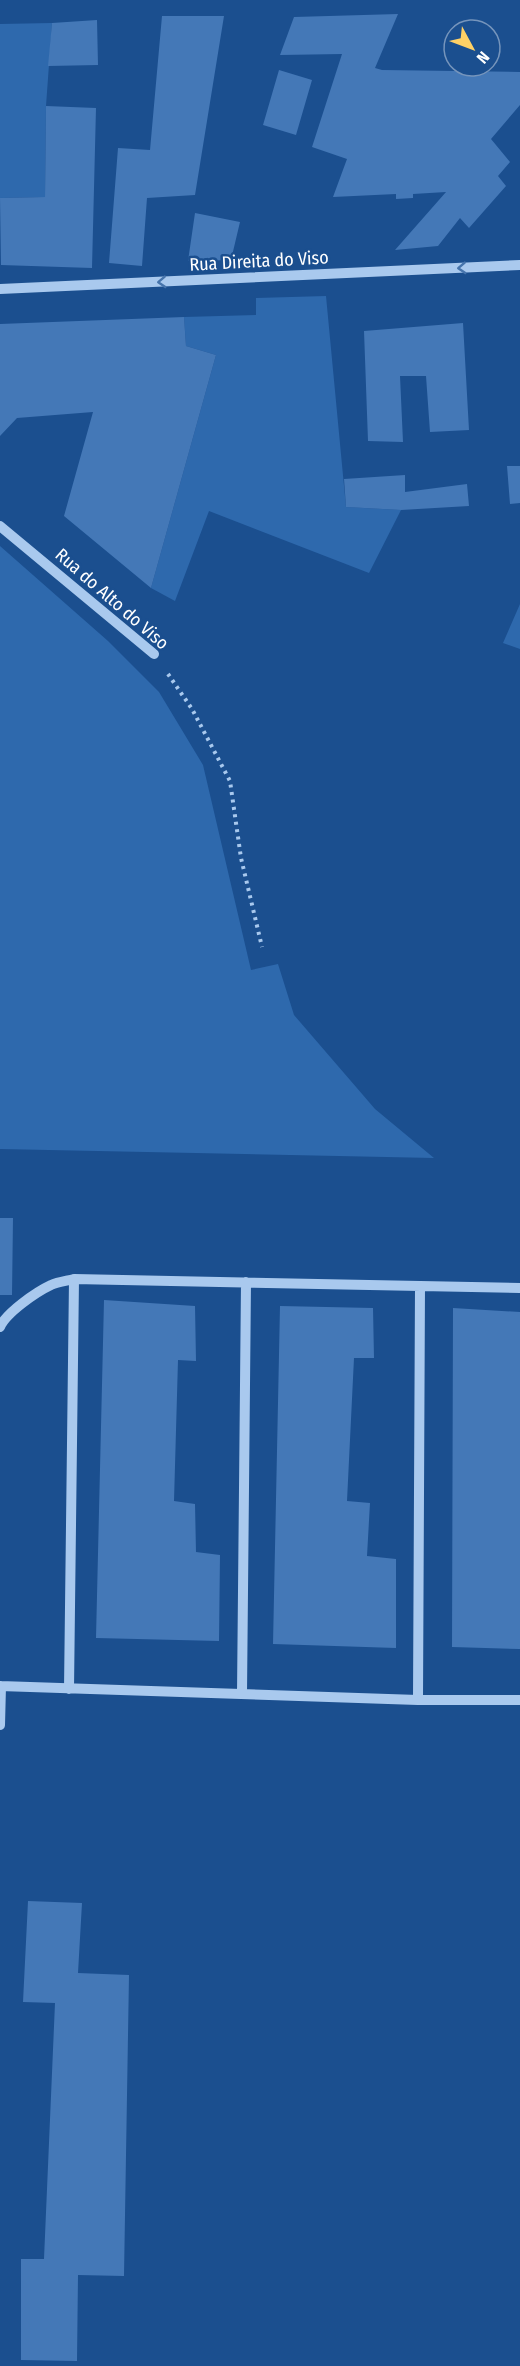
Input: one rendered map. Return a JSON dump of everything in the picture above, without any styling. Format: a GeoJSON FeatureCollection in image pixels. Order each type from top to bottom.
{"type":"FeatureCollection","features":[{"type":"Feature","properties":{"kind":"street","name":"Rua Direita do Viso"},"geometry":{"type":"LineString","coordinates":[[0,289],[520,265]]}},
{"type":"Feature","properties":{"kind":"street","name":"Rua do Alto do Viso"},"geometry":{"type":"LineString","coordinates":[[0,526],[154,654]]}},
{"type":"Feature","properties":{"kind":"street"},"geometry":{"type":"LineString","coordinates":[[69,1689],[74,1279]]}},
{"type":"Feature","properties":{"kind":"street"},"geometry":{"type":"LineString","coordinates":[[0,1328],[2,1322],[26,1300],[51,1285],[74,1279],[520,1288]]}},
{"type":"Feature","properties":{"kind":"street"},"geometry":{"type":"LineString","coordinates":[[242,1694],[246,1282]]}},
{"type":"Feature","properties":{"kind":"street"},"geometry":{"type":"LineString","coordinates":[[418,1700],[420,1286]]}},
{"type":"Feature","properties":{"kind":"street"},"geometry":{"type":"LineString","coordinates":[[0,1725],[1,1686],[418,1700],[520,1700]]}},
{"type":"Feature","properties":{"kind":"path","name":"Rua do Alto do Viso"},"geometry":{"type":"LineString","coordinates":[[154,654],[192,709],[230,781],[241,858],[262,947]]}},
{"type":"Feature","properties":{"kind":"shaded area"},"geometry":{"type":"Polygon","coordinates":[[[52,23],[46,106],[45,197],[0,198],[0,24],[52,23]]]}},
{"type":"Feature","properties":{"kind":"shaded area"},"geometry":{"type":"Polygon","coordinates":[[[326,296],[346,507],[401,510],[369,573],[209,511],[175,601],[151,588],[216,355],[186,346],[184,317],[256,315],[256,298],[326,296]]]}},
{"type":"Feature","properties":{"kind":"shaded area"},"geometry":{"type":"Polygon","coordinates":[[[0,546],[108,641],[159,692],[203,765],[251,970],[278,964],[294,1015],[375,1109],[434,1158],[0,1149],[0,546]]]}},
{"type":"Feature","properties":{"kind":"shaded area"},"geometry":{"type":"Polygon","coordinates":[[[520,604],[520,649],[503,643],[520,604]]]}},
{"type":"Feature","properties":{"kind":"building"},"geometry":{"type":"Polygon","coordinates":[[[398,14],[375,68],[382,70],[442,71],[442,78],[502,78],[502,72],[520,72],[520,105],[491,139],[510,162],[498,176],[506,186],[469,228],[460,218],[438,246],[395,250],[446,192],[413,194],[413,198],[396,199],[396,194],[333,197],[347,159],[312,147],[342,54],[280,55],[294,17],[398,14]]]}},
{"type":"Feature","properties":{"kind":"building"},"geometry":{"type":"Polygon","coordinates":[[[162,16],[224,16],[195,195],[147,198],[142,266],[109,263],[118,148],[150,150],[162,16]]]}},
{"type":"Feature","properties":{"kind":"building"},"geometry":{"type":"Polygon","coordinates":[[[97,20],[98,65],[48,66],[52,23],[97,20]]]}},
{"type":"Feature","properties":{"kind":"building"},"geometry":{"type":"Polygon","coordinates":[[[279,70],[312,80],[296,135],[263,125],[279,70]]]}},
{"type":"Feature","properties":{"kind":"building"},"geometry":{"type":"Polygon","coordinates":[[[46,106],[96,108],[92,268],[1,265],[0,198],[45,197],[46,106]]]}},
{"type":"Feature","properties":{"kind":"building"},"geometry":{"type":"Polygon","coordinates":[[[195,213],[240,222],[231,260],[188,261],[195,213]]]}},
{"type":"Feature","properties":{"kind":"building"},"geometry":{"type":"Polygon","coordinates":[[[184,317],[186,346],[216,355],[151,588],[64,516],[93,412],[17,418],[0,436],[0,324],[184,317]]]}},
{"type":"Feature","properties":{"kind":"building"},"geometry":{"type":"Polygon","coordinates":[[[463,323],[469,430],[430,432],[426,376],[400,376],[403,442],[368,441],[364,331],[463,323]]]}},
{"type":"Feature","properties":{"kind":"building"},"geometry":{"type":"Polygon","coordinates":[[[507,466],[520,466],[520,503],[510,504],[507,466]]]}},
{"type":"Feature","properties":{"kind":"building"},"geometry":{"type":"Polygon","coordinates":[[[405,475],[405,492],[467,484],[469,506],[401,510],[346,507],[344,479],[405,475]]]}},
{"type":"Feature","properties":{"kind":"building"},"geometry":{"type":"Polygon","coordinates":[[[0,1218],[13,1218],[12,1295],[0,1295],[0,1218]]]}},
{"type":"Feature","properties":{"kind":"building"},"geometry":{"type":"Polygon","coordinates":[[[104,1300],[195,1306],[196,1361],[178,1360],[174,1501],[195,1504],[196,1552],[220,1555],[219,1641],[96,1638],[104,1300]]]}},
{"type":"Feature","properties":{"kind":"building"},"geometry":{"type":"Polygon","coordinates":[[[280,1306],[373,1308],[374,1358],[354,1358],[347,1501],[370,1503],[367,1556],[396,1559],[396,1648],[273,1644],[280,1306]]]}},
{"type":"Feature","properties":{"kind":"building"},"geometry":{"type":"Polygon","coordinates":[[[453,1308],[520,1312],[520,1649],[452,1647],[453,1308]]]}},
{"type":"Feature","properties":{"kind":"building"},"geometry":{"type":"Polygon","coordinates":[[[28,1901],[82,1903],[78,1973],[129,1975],[124,2276],[78,2275],[77,2361],[21,2360],[21,2259],[44,2259],[55,2003],[23,2002],[28,1901]]]}}]}
